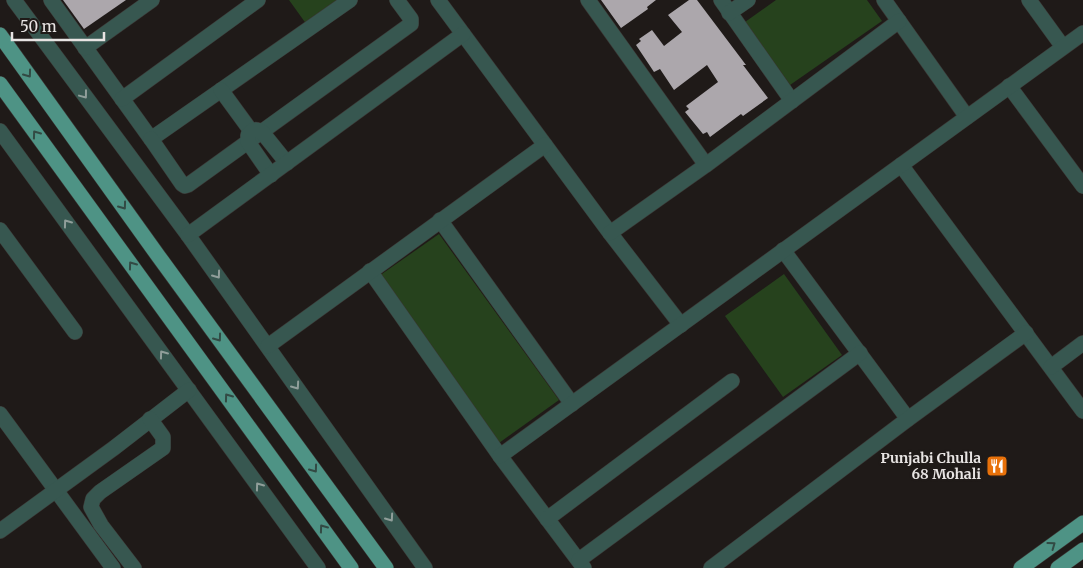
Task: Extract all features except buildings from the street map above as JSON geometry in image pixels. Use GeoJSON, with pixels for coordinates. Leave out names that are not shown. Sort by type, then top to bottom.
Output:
{"type":"FeatureCollection","features":[{"type":"Feature","properties":{"kind":"main road"},"geometry":{"type":"LineString","coordinates":[[0,34],[386,568]]}},
{"type":"Feature","properties":{"kind":"main road"},"geometry":{"type":"LineString","coordinates":[[0,84],[351,568]]}},
{"type":"Feature","properties":{"kind":"main road"},"geometry":{"type":"LineString","coordinates":[[1021,568],[1082,525]]}},
{"type":"Feature","properties":{"kind":"main road"},"geometry":{"type":"LineString","coordinates":[[1058,568],[1083,550]]}},
{"type":"Feature","properties":{"kind":"street"},"geometry":{"type":"LineString","coordinates":[[14,0],[188,235],[425,568]]}},
{"type":"Feature","properties":{"kind":"street"},"geometry":{"type":"LineString","coordinates":[[51,0],[185,186],[411,24],[411,19],[397,0]]}},
{"type":"Feature","properties":{"kind":"street"},"geometry":{"type":"LineString","coordinates":[[82,45],[132,4],[152,0]]}},
{"type":"Feature","properties":{"kind":"street"},"geometry":{"type":"LineString","coordinates":[[122,99],[258,0]]}},
{"type":"Feature","properties":{"kind":"street"},"geometry":{"type":"LineString","coordinates":[[151,139],[350,0]]}},
{"type":"Feature","properties":{"kind":"street"},"geometry":{"type":"LineString","coordinates":[[438,0],[610,233],[681,325]]}},
{"type":"Feature","properties":{"kind":"street"},"geometry":{"type":"LineString","coordinates":[[588,0],[706,165]]}},
{"type":"Feature","properties":{"kind":"street"},"geometry":{"type":"LineString","coordinates":[[720,0],[792,101]]}},
{"type":"Feature","properties":{"kind":"street"},"geometry":{"type":"LineString","coordinates":[[729,13],[748,0]]}},
{"type":"Feature","properties":{"kind":"street"},"geometry":{"type":"LineString","coordinates":[[884,0],[967,117]]}},
{"type":"Feature","properties":{"kind":"street"},"geometry":{"type":"LineString","coordinates":[[1029,0],[1063,47]]}},
{"type":"Feature","properties":{"kind":"street"},"geometry":{"type":"LineString","coordinates":[[610,233],[706,165],[899,21]]}},
{"type":"Feature","properties":{"kind":"street"},"geometry":{"type":"LineString","coordinates":[[500,456],[1083,33]]}},
{"type":"Feature","properties":{"kind":"street"},"geometry":{"type":"LineString","coordinates":[[188,235],[463,34]]}},
{"type":"Feature","properties":{"kind":"street"},"geometry":{"type":"LineString","coordinates":[[1009,86],[1083,186]]}},
{"type":"Feature","properties":{"kind":"street"},"geometry":{"type":"LineString","coordinates":[[221,90],[254,135],[271,175]]}},
{"type":"Feature","properties":{"kind":"street"},"geometry":{"type":"LineString","coordinates":[[0,130],[318,568]]}},
{"type":"Feature","properties":{"kind":"street"},"geometry":{"type":"LineString","coordinates":[[254,135],[287,163]]}},
{"type":"Feature","properties":{"kind":"street"},"geometry":{"type":"LineString","coordinates":[[268,346],[545,146]]}},
{"type":"Feature","properties":{"kind":"street"},"geometry":{"type":"LineString","coordinates":[[901,165],[1083,411]]}},
{"type":"Feature","properties":{"kind":"street"},"geometry":{"type":"LineString","coordinates":[[440,220],[572,404]]}},
{"type":"Feature","properties":{"kind":"street"},"geometry":{"type":"LineString","coordinates":[[0,230],[75,332]]}},
{"type":"Feature","properties":{"kind":"street"},"geometry":{"type":"LineString","coordinates":[[783,250],[908,419]]}},
{"type":"Feature","properties":{"kind":"street"},"geometry":{"type":"LineString","coordinates":[[370,271],[500,456],[581,564],[860,354]]}},
{"type":"Feature","properties":{"kind":"street"},"geometry":{"type":"LineString","coordinates":[[711,568],[908,419],[1026,333]]}},
{"type":"Feature","properties":{"kind":"street"},"geometry":{"type":"LineString","coordinates":[[1051,367],[1083,344]]}},
{"type":"Feature","properties":{"kind":"street"},"geometry":{"type":"LineString","coordinates":[[547,519],[732,381]]}},
{"type":"Feature","properties":{"kind":"street"},"geometry":{"type":"LineString","coordinates":[[0,531],[189,390]]}},
{"type":"Feature","properties":{"kind":"street"},"geometry":{"type":"LineString","coordinates":[[0,414],[113,568]]}},
{"type":"Feature","properties":{"kind":"street"},"geometry":{"type":"LineString","coordinates":[[134,568],[101,525],[90,507],[93,499],[100,492],[163,448],[163,437],[150,419]]}},
{"type":"Feature","properties":{"kind":"green space"},"geometry":{"type":"Polygon","coordinates":[[[289,0],[341,0],[307,25],[289,0]]]}},
{"type":"Feature","properties":{"kind":"green space"},"geometry":{"type":"Polygon","coordinates":[[[776,0],[867,0],[882,21],[790,85],[745,22],[776,0]]]}},
{"type":"Feature","properties":{"kind":"green space"},"geometry":{"type":"Polygon","coordinates":[[[439,234],[559,400],[499,443],[379,276],[439,234]]]}},
{"type":"Feature","properties":{"kind":"green space"},"geometry":{"type":"Polygon","coordinates":[[[784,274],[842,355],[783,397],[725,316],[784,274]]]}},
{"type":"Feature","properties":{"kind":"place","name":"Punjabi Chulla 68 Mohali"},"geometry":{"type":"Point","coordinates":[997,466]}}]}
